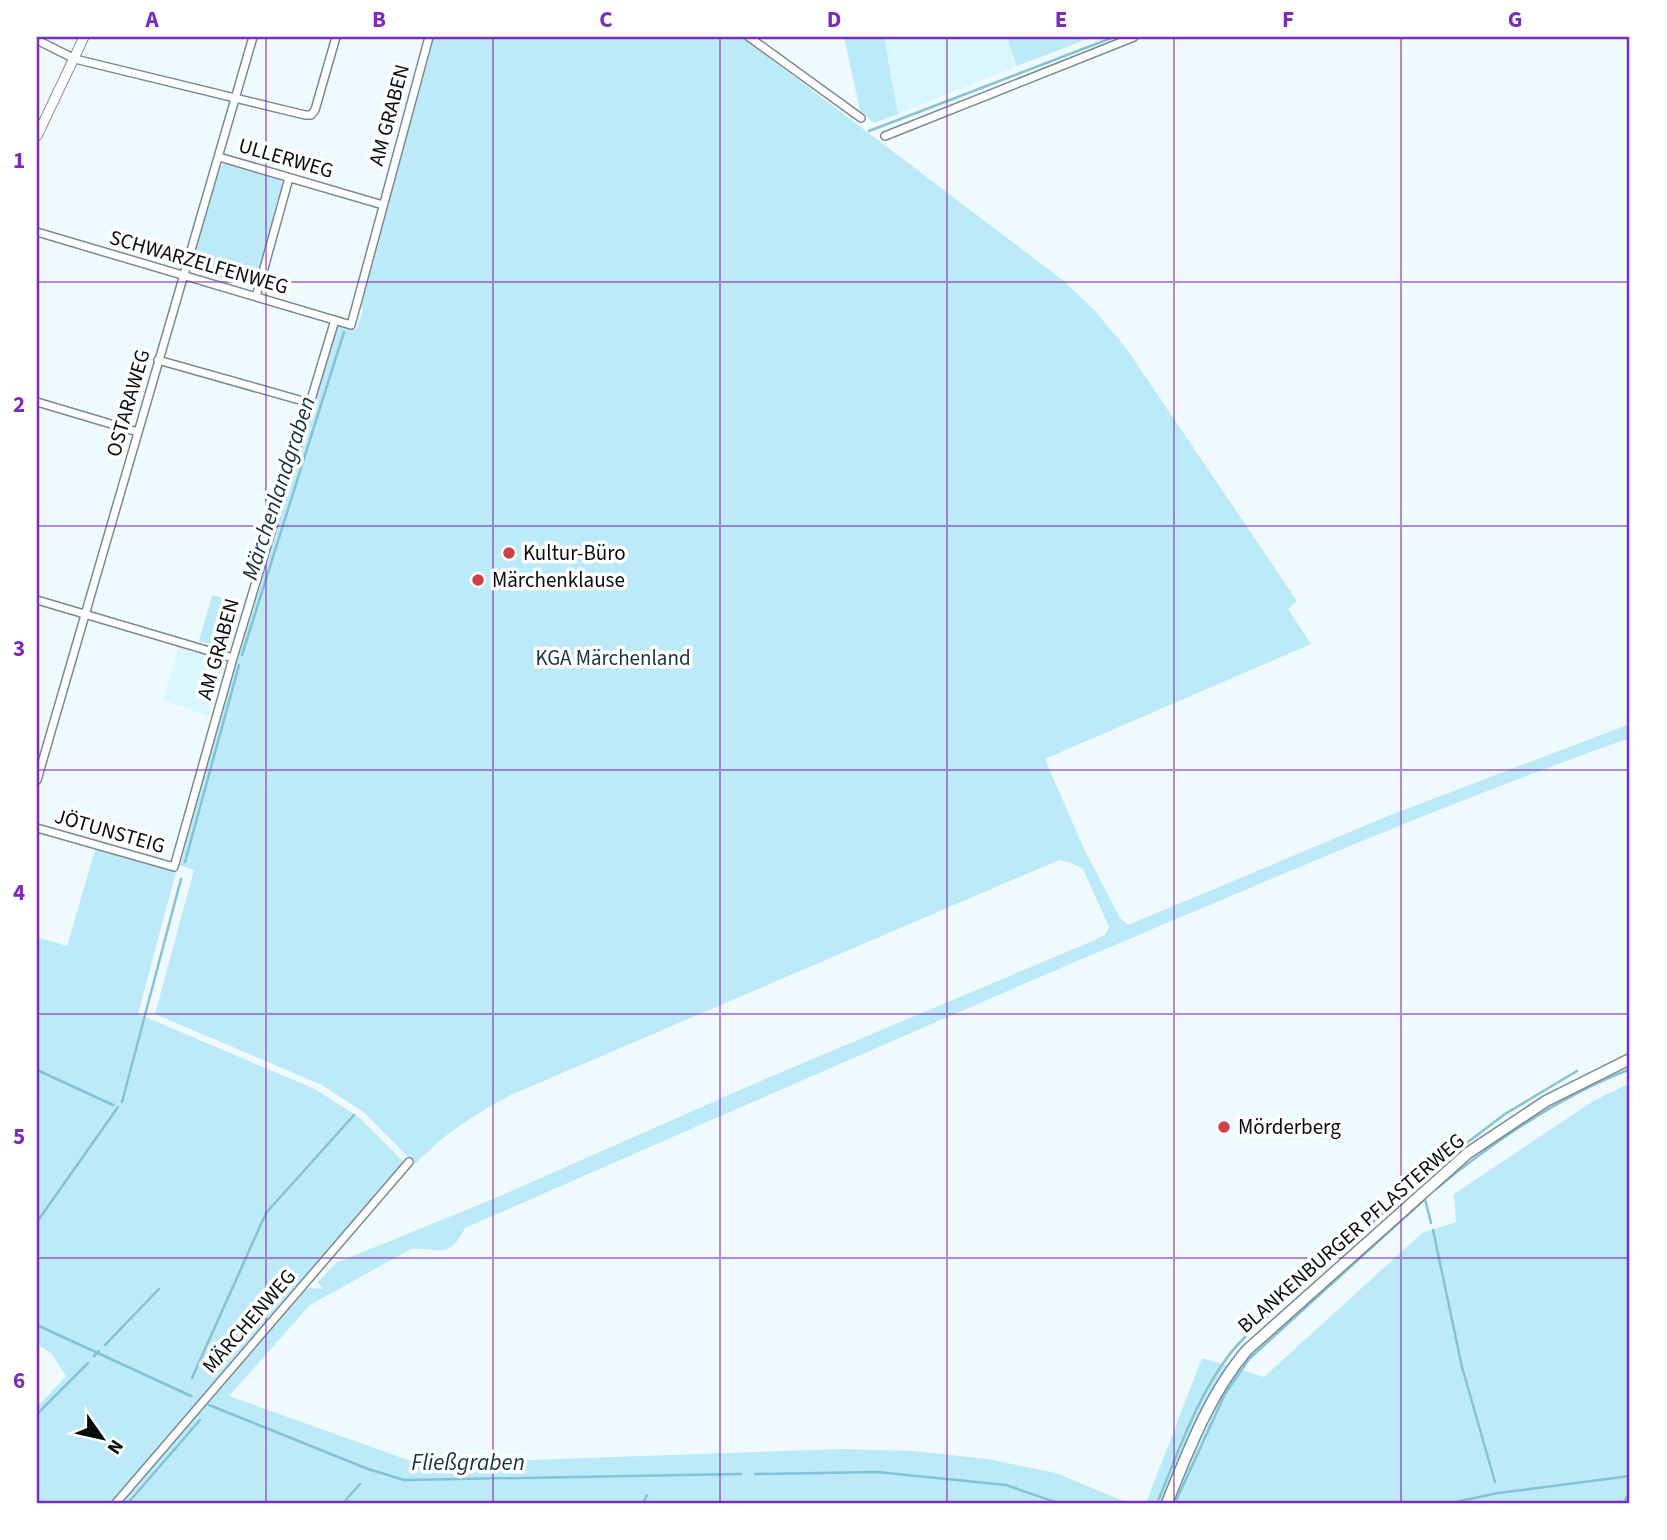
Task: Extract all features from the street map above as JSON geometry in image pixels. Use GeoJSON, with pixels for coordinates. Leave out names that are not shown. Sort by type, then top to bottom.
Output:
{"type":"FeatureCollection","features":[{"type":"Feature","properties":{"kind":"main road","name":"BLANKENBURGER PFLASTERWEG"},"geometry":{"type":"LineString","coordinates":[[1167,1503],[1212,1404],[1230,1372],[1247,1350],[1468,1153],[1546,1101],[1630,1059]]}},
{"type":"Feature","properties":{"kind":"street"},"geometry":{"type":"LineString","coordinates":[[37,136],[84,37]]}},
{"type":"Feature","properties":{"kind":"street","name":"OSTARAWEG"},"geometry":{"type":"LineString","coordinates":[[37,780],[253,37]]}},
{"type":"Feature","properties":{"kind":"street"},"geometry":{"type":"LineString","coordinates":[[37,40],[75,59],[311,115],[315,110],[336,37]]}},
{"type":"Feature","properties":{"kind":"street","name":"AM GRABEN"},"geometry":{"type":"LineString","coordinates":[[351,325],[429,37]]}},
{"type":"Feature","properties":{"kind":"street"},"geometry":{"type":"LineString","coordinates":[[748,37],[861,118]]}},
{"type":"Feature","properties":{"kind":"street"},"geometry":{"type":"LineString","coordinates":[[885,136],[1134,37]]}},
{"type":"Feature","properties":{"kind":"street","name":"ULLERWEG"},"geometry":{"type":"LineString","coordinates":[[219,157],[383,205]]}},
{"type":"Feature","properties":{"kind":"street"},"geometry":{"type":"LineString","coordinates":[[256,297],[289,178]]}},
{"type":"Feature","properties":{"kind":"street","name":"SCHWARZELFENWEG"},"geometry":{"type":"LineString","coordinates":[[37,232],[351,325]]}},
{"type":"Feature","properties":{"kind":"street","name":"AM GRABEN"},"geometry":{"type":"LineString","coordinates":[[174,867],[233,658],[335,320]]}},
{"type":"Feature","properties":{"kind":"street"},"geometry":{"type":"LineString","coordinates":[[158,360],[310,403]]}},
{"type":"Feature","properties":{"kind":"street"},"geometry":{"type":"LineString","coordinates":[[37,402],[138,432]]}},
{"type":"Feature","properties":{"kind":"street"},"geometry":{"type":"LineString","coordinates":[[37,600],[233,658]]}},
{"type":"Feature","properties":{"kind":"street","name":"JÖTUNSTEIG"},"geometry":{"type":"LineString","coordinates":[[37,828],[174,867]]}},
{"type":"Feature","properties":{"kind":"street","name":"MÄRCHENWEG"},"geometry":{"type":"LineString","coordinates":[[116,1503],[409,1162]]}},
{"type":"Feature","properties":{"kind":"shaded area"},"geometry":{"type":"Polygon","coordinates":[[[884,37],[1007,37],[1017,66],[898,114],[884,37]]]}},
{"type":"Feature","properties":{"kind":"shaded area"},"geometry":{"type":"Polygon","coordinates":[[[179,646],[223,659],[208,716],[163,700],[179,646]]]}},
{"type":"Feature","properties":{"kind":"green space","name":"KGA Märchenland"},"geometry":{"type":"Polygon","coordinates":[[[432,37],[742,37],[1065,282],[1095,311],[1126,348],[1297,601],[1288,609],[1311,644],[1045,759],[1084,849],[1120,918],[1128,925],[1393,814],[1630,724],[1630,738],[1408,823],[1007,991],[465,1228],[448,1249],[411,1249],[310,1305],[229,1396],[419,1464],[841,1449],[913,1451],[987,1459],[1056,1473],[1128,1503],[37,1503],[37,1407],[66,1376],[51,1353],[37,1344],[37,937],[67,946],[96,847],[176,872],[138,1014],[315,1089],[360,1118],[404,1162],[296,1287],[323,1289],[318,1282],[336,1263],[493,1199],[765,1079],[1095,940],[1106,934],[1109,927],[1083,869],[1059,860],[513,1094],[461,1125],[415,1164],[365,1113],[322,1085],[155,1014],[194,870],[180,865],[235,661],[337,324],[356,330],[363,311],[360,304],[432,37]]]}},
{"type":"Feature","properties":{"kind":"green space"},"geometry":{"type":"Polygon","coordinates":[[[844,37],[884,37],[898,114],[874,123],[860,110],[844,37]]]}},
{"type":"Feature","properties":{"kind":"green space"},"geometry":{"type":"Polygon","coordinates":[[[1007,37],[1093,37],[1017,66],[1007,37]]]}},
{"type":"Feature","properties":{"kind":"green space"},"geometry":{"type":"Polygon","coordinates":[[[227,163],[279,178],[284,188],[254,288],[193,270],[191,267],[220,167],[227,163]]]}},
{"type":"Feature","properties":{"kind":"green space"},"geometry":{"type":"Polygon","coordinates":[[[212,595],[240,602],[225,648],[199,641],[212,595]]]}},
{"type":"Feature","properties":{"kind":"green space"},"geometry":{"type":"Polygon","coordinates":[[[1630,1083],[1630,1503],[1146,1503],[1202,1358],[1264,1377],[1422,1233],[1456,1222],[1454,1194],[1595,1100],[1630,1083]]]}},
{"type":"Feature","properties":{"kind":"waterway"},"geometry":{"type":"LineString","coordinates":[[869,131],[1114,37]]}},
{"type":"Feature","properties":{"kind":"waterway","name":"Märchenlandgraben"},"geometry":{"type":"LineString","coordinates":[[242,655],[344,332]]}},
{"type":"Feature","properties":{"kind":"waterway","name":"Märchenlandgraben"},"geometry":{"type":"LineString","coordinates":[[185,862],[239,665]]}},
{"type":"Feature","properties":{"kind":"waterway","name":"Märchenlandgraben"},"geometry":{"type":"LineString","coordinates":[[122,1102],[181,879]]}},
{"type":"Feature","properties":{"kind":"waterway"},"geometry":{"type":"LineString","coordinates":[[1436,1189],[1529,1121],[1579,1092],[1630,1069]]}},
{"type":"Feature","properties":{"kind":"waterway"},"geometry":{"type":"LineString","coordinates":[[37,1070],[113,1105]]}},
{"type":"Feature","properties":{"kind":"waterway"},"geometry":{"type":"LineString","coordinates":[[1431,1170],[1505,1114],[1577,1071]]}},
{"type":"Feature","properties":{"kind":"waterway","name":"Märchenlandgraben"},"geometry":{"type":"LineString","coordinates":[[37,1222],[118,1107]]}},
{"type":"Feature","properties":{"kind":"waterway"},"geometry":{"type":"LineString","coordinates":[[192,1378],[266,1213],[354,1115]]}},
{"type":"Feature","properties":{"kind":"waterway"},"geometry":{"type":"LineString","coordinates":[[1283,1302],[1420,1180]]}},
{"type":"Feature","properties":{"kind":"waterway"},"geometry":{"type":"LineString","coordinates":[[1175,1503],[1225,1394],[1249,1359],[1425,1199],[1431,1223]]}},
{"type":"Feature","properties":{"kind":"waterway"},"geometry":{"type":"LineString","coordinates":[[1433,1230],[1462,1367],[1495,1482]]}},
{"type":"Feature","properties":{"kind":"waterway"},"geometry":{"type":"LineString","coordinates":[[105,1345],[159,1289]]}},
{"type":"Feature","properties":{"kind":"waterway"},"geometry":{"type":"LineString","coordinates":[[1157,1503],[1213,1378],[1234,1349],[1269,1315]]}},
{"type":"Feature","properties":{"kind":"waterway","name":"Fließgraben"},"geometry":{"type":"LineString","coordinates":[[37,1325],[191,1396]]}},
{"type":"Feature","properties":{"kind":"waterway","name":"Fließgraben"},"geometry":{"type":"LineString","coordinates":[[94,1356],[99,1351]]}},
{"type":"Feature","properties":{"kind":"waterway"},"geometry":{"type":"LineString","coordinates":[[37,1414],[88,1363]]}},
{"type":"Feature","properties":{"kind":"waterway","name":"Fließgraben"},"geometry":{"type":"LineString","coordinates":[[209,1405],[368,1469],[404,1480],[741,1474]]}},
{"type":"Feature","properties":{"kind":"waterway"},"geometry":{"type":"LineString","coordinates":[[128,1503],[200,1420]]}},
{"type":"Feature","properties":{"kind":"waterway","name":"Fließgraben"},"geometry":{"type":"LineString","coordinates":[[755,1474],[877,1472],[1006,1485],[1058,1503]]}},
{"type":"Feature","properties":{"kind":"waterway","name":"Fließgraben"},"geometry":{"type":"LineString","coordinates":[[1451,1503],[1498,1493],[1630,1476]]}},
{"type":"Feature","properties":{"kind":"waterway"},"geometry":{"type":"LineString","coordinates":[[343,1503],[360,1484]]}},
{"type":"Feature","properties":{"kind":"waterway"},"geometry":{"type":"LineString","coordinates":[[1623,1503],[1630,1493]]}},
{"type":"Feature","properties":{"kind":"waterway"},"geometry":{"type":"LineString","coordinates":[[643,1503],[647,1495]]}},
{"type":"Feature","properties":{"kind":"place","name":"Kultur-Büro"},"geometry":{"type":"Point","coordinates":[509,553]}},
{"type":"Feature","properties":{"kind":"place","name":"Märchenklause"},"geometry":{"type":"Point","coordinates":[478,580]}},
{"type":"Feature","properties":{"kind":"place","name":"Mörderberg"},"geometry":{"type":"Point","coordinates":[1224,1127]}}]}
